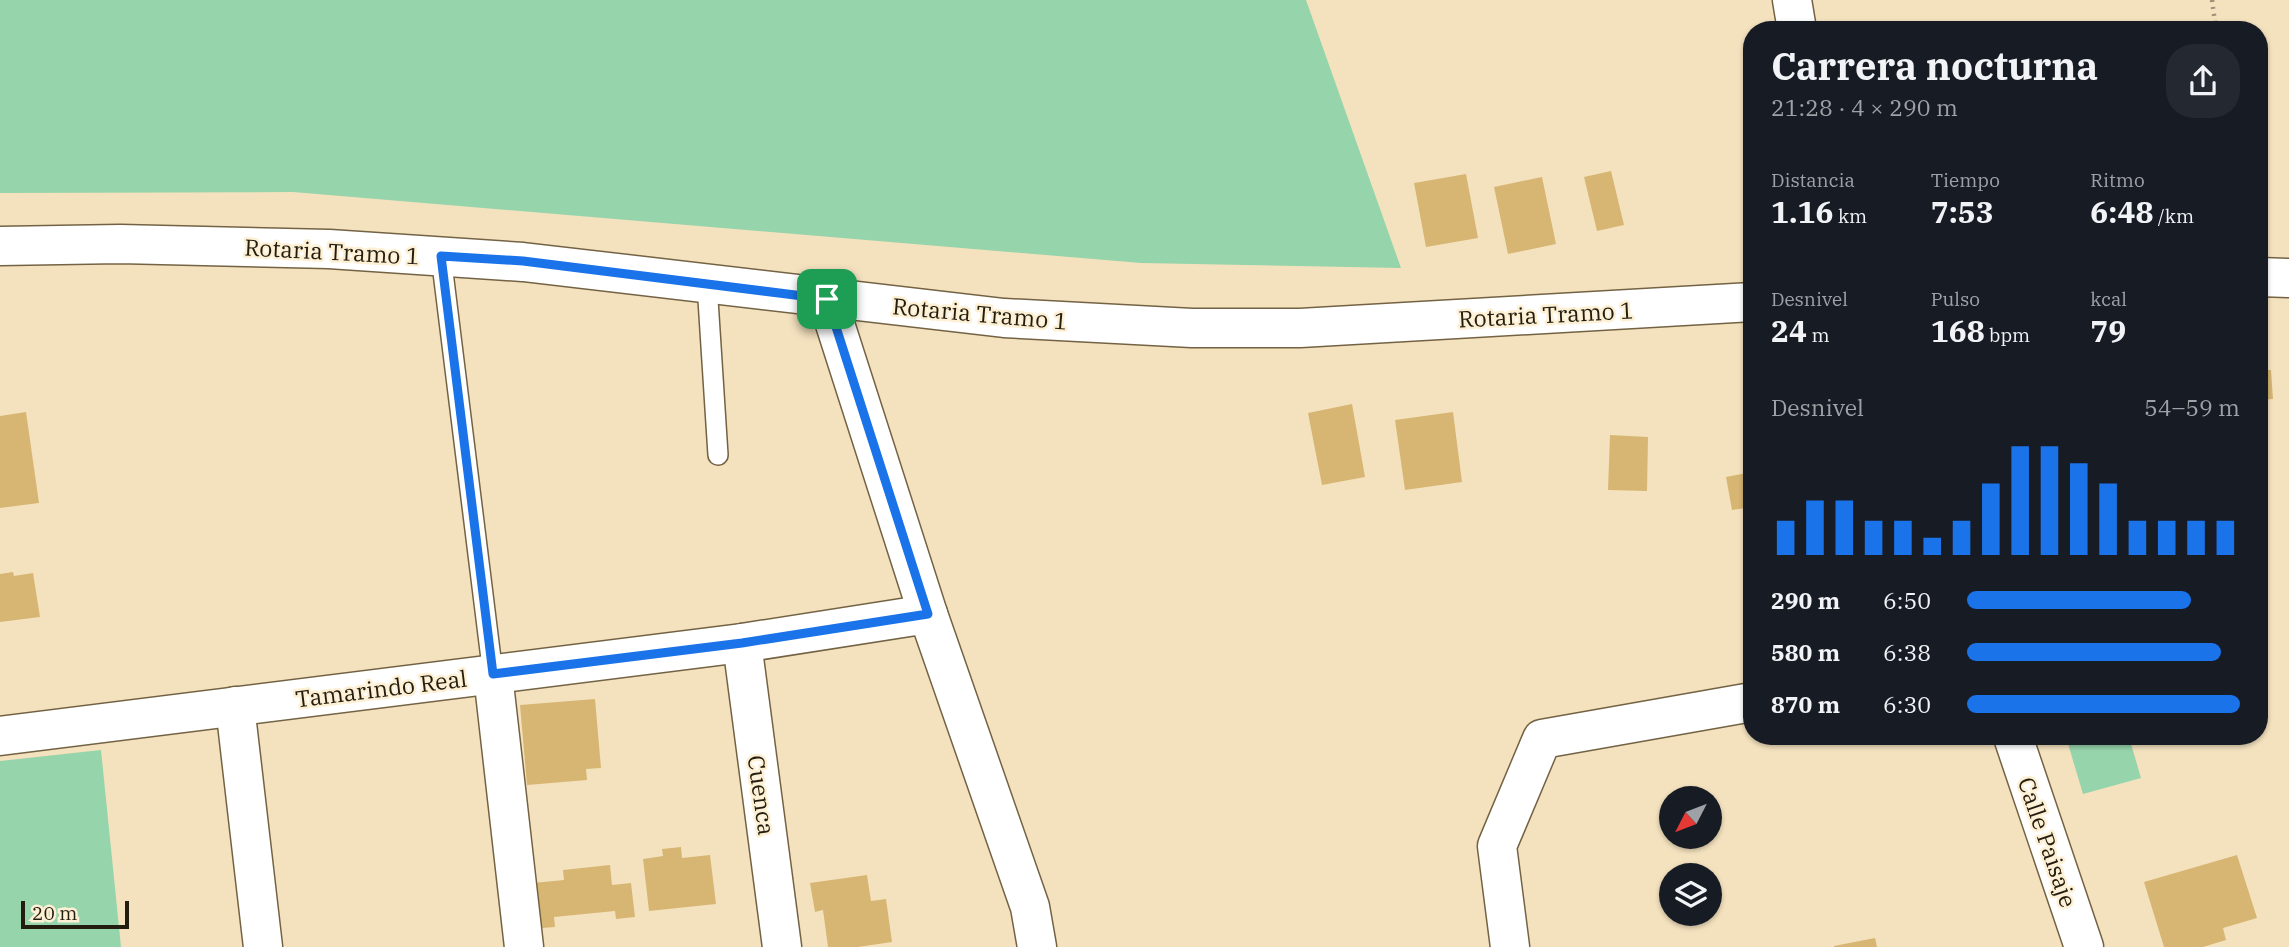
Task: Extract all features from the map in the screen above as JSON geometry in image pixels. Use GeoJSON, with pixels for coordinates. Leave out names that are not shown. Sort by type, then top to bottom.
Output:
{"type":"FeatureCollection","features":[{"type":"Feature","properties":{"kind":"street"},"geometry":{"type":"LineString","coordinates":[[1792,0],[1796,21]]}},
{"type":"Feature","properties":{"kind":"street","name":"Rotaria Tramo 1"},"geometry":{"type":"LineString","coordinates":[[0,246],[329,249],[523,261],[1004,318],[1192,328],[1300,328],[1743,303]]}},
{"type":"Feature","properties":{"kind":"street"},"geometry":{"type":"LineString","coordinates":[[2268,277],[2289,278]]}},
{"type":"Feature","properties":{"kind":"street"},"geometry":{"type":"LineString","coordinates":[[827,299],[928,614],[1030,907],[1037,947]]}},
{"type":"Feature","properties":{"kind":"street","name":"Tamarindo Real"},"geometry":{"type":"LineString","coordinates":[[0,736],[742,643],[928,614]]}},
{"type":"Feature","properties":{"kind":"street","name":"Cuenca"},"geometry":{"type":"LineString","coordinates":[[742,643],[782,947]]}},
{"type":"Feature","properties":{"kind":"street"},"geometry":{"type":"LineString","coordinates":[[493,674],[524,947]]}},
{"type":"Feature","properties":{"kind":"street"},"geometry":{"type":"LineString","coordinates":[[1510,947],[1497,846],[1542,738],[1743,704]]}},
{"type":"Feature","properties":{"kind":"street"},"geometry":{"type":"LineString","coordinates":[[235,706],[263,947]]}},
{"type":"Feature","properties":{"kind":"street","name":"Calle Paisaje"},"geometry":{"type":"LineString","coordinates":[[2015,745],[2084,947]]}},
{"type":"Feature","properties":{"kind":"lane"},"geometry":{"type":"LineString","coordinates":[[441,256],[493,674]]}},
{"type":"Feature","properties":{"kind":"lane"},"geometry":{"type":"LineString","coordinates":[[707,284],[719,455]]}},
{"type":"Feature","properties":{"kind":"path"},"geometry":{"type":"LineString","coordinates":[[2212,0],[2215,21]]}},
{"type":"Feature","properties":{"kind":"green space"},"geometry":{"type":"Polygon","coordinates":[[[0,0],[1306,0],[1401,268],[1141,263],[293,192],[0,193],[0,0]]]}},
{"type":"Feature","properties":{"kind":"green space"},"geometry":{"type":"Polygon","coordinates":[[[2068,745],[2131,745],[2141,778],[2083,794],[2068,745]]]}},
{"type":"Feature","properties":{"kind":"green space"},"geometry":{"type":"Polygon","coordinates":[[[101,750],[121,947],[0,947],[0,761],[101,750]]]}},
{"type":"Feature","properties":{"kind":"building"},"geometry":{"type":"Polygon","coordinates":[[[1611,171],[1624,225],[1597,231],[1584,177],[1611,171]]]}},
{"type":"Feature","properties":{"kind":"building"},"geometry":{"type":"Polygon","coordinates":[[[1466,174],[1478,238],[1426,247],[1414,183],[1466,174]]]}},
{"type":"Feature","properties":{"kind":"building"},"geometry":{"type":"Polygon","coordinates":[[[1542,177],[1556,244],[1508,254],[1494,187],[1542,177]]]}},
{"type":"Feature","properties":{"kind":"building"},"geometry":{"type":"Polygon","coordinates":[[[2268,370],[2271,370],[2273,399],[2268,399],[2268,370]]]}},
{"type":"Feature","properties":{"kind":"building"},"geometry":{"type":"Polygon","coordinates":[[[1352,404],[1365,477],[1322,485],[1308,413],[1352,404]]]}},
{"type":"Feature","properties":{"kind":"building"},"geometry":{"type":"Polygon","coordinates":[[[26,412],[39,503],[0,508],[0,416],[26,412]]]}},
{"type":"Feature","properties":{"kind":"building"},"geometry":{"type":"Polygon","coordinates":[[[1453,412],[1462,482],[1405,490],[1395,420],[1453,412]]]}},
{"type":"Feature","properties":{"kind":"building"},"geometry":{"type":"Polygon","coordinates":[[[1610,435],[1648,437],[1647,491],[1608,490],[1610,435]]]}},
{"type":"Feature","properties":{"kind":"building"},"geometry":{"type":"Polygon","coordinates":[[[1743,474],[1743,508],[1732,510],[1726,477],[1743,474]]]}},
{"type":"Feature","properties":{"kind":"building"},"geometry":{"type":"Polygon","coordinates":[[[13,572],[14,576],[33,573],[40,617],[0,622],[0,574],[13,572]]]}},
{"type":"Feature","properties":{"kind":"building"},"geometry":{"type":"Polygon","coordinates":[[[595,699],[601,768],[586,769],[587,780],[527,785],[520,705],[595,699]]]}},
{"type":"Feature","properties":{"kind":"building"},"geometry":{"type":"Polygon","coordinates":[[[681,847],[682,858],[710,855],[716,904],[649,911],[643,859],[663,856],[662,849],[681,847]]]}},
{"type":"Feature","properties":{"kind":"building"},"geometry":{"type":"Polygon","coordinates":[[[2237,855],[2257,918],[2223,928],[2226,940],[2203,947],[2164,947],[2144,882],[2237,855]]]}},
{"type":"Feature","properties":{"kind":"building"},"geometry":{"type":"Polygon","coordinates":[[[610,865],[612,885],[631,883],[635,917],[616,919],[615,911],[554,917],[555,927],[528,929],[523,884],[564,880],[563,870],[610,865]]]}},
{"type":"Feature","properties":{"kind":"building"},"geometry":{"type":"Polygon","coordinates":[[[867,875],[871,901],[886,899],[892,942],[858,947],[828,947],[823,910],[815,912],[810,883],[867,875]]]}},
{"type":"Feature","properties":{"kind":"building"},"geometry":{"type":"Polygon","coordinates":[[[1875,938],[1877,947],[1834,947],[1834,946],[1875,938]]]}},
{"type":"Feature","properties":{"kind":"route"},"geometry":{"type":"LineString","coordinates":[[441,256],[523,261],[827,299],[928,614],[742,643],[493,674],[441,256]]}}]}
